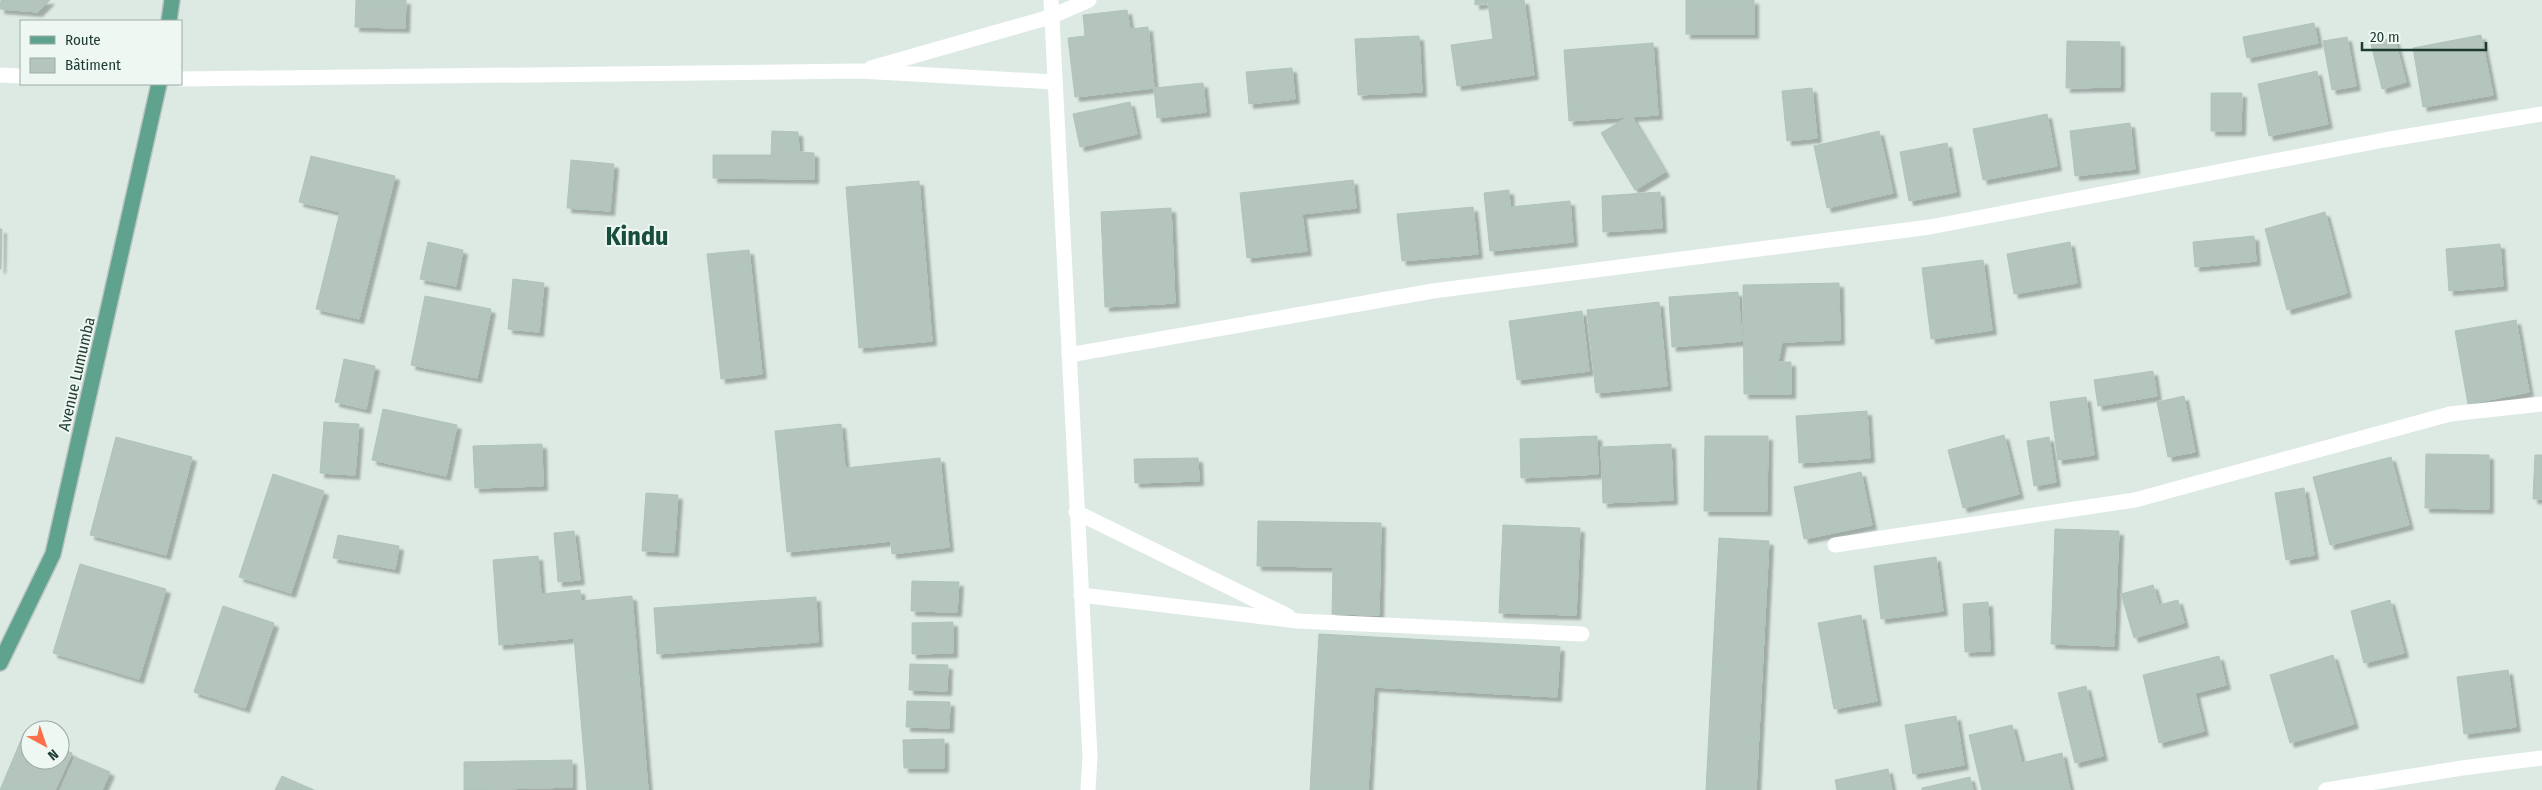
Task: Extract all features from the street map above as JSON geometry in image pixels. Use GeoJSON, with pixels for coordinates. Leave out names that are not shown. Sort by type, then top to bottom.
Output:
{"type":"FeatureCollection","features":[{"type":"Feature","properties":{"kind":"main road"},"geometry":{"type":"LineString","coordinates":[[169,20],[172,0]]}},
{"type":"Feature","properties":{"kind":"main road","name":"Avenue Lumumba"},"geometry":{"type":"LineString","coordinates":[[0,663],[53,554],[159,85]]}},
{"type":"Feature","properties":{"kind":"street"},"geometry":{"type":"LineString","coordinates":[[1051,0],[1050,17],[1090,757],[1088,790]]}},
{"type":"Feature","properties":{"kind":"street"},"geometry":{"type":"LineString","coordinates":[[860,71],[1050,17],[1089,0]]}},
{"type":"Feature","properties":{"kind":"street"},"geometry":{"type":"LineString","coordinates":[[182,79],[860,71],[1054,82]]}},
{"type":"Feature","properties":{"kind":"street"},"geometry":{"type":"LineString","coordinates":[[0,75],[20,76]]}},
{"type":"Feature","properties":{"kind":"street"},"geometry":{"type":"LineString","coordinates":[[1069,355],[1434,292],[1930,227],[2384,140],[2542,114]]}},
{"type":"Feature","properties":{"kind":"street"},"geometry":{"type":"LineString","coordinates":[[1835,545],[2135,500],[2450,414],[2542,404]]}},
{"type":"Feature","properties":{"kind":"street"},"geometry":{"type":"LineString","coordinates":[[1076,512],[1298,621]]}},
{"type":"Feature","properties":{"kind":"street"},"geometry":{"type":"LineString","coordinates":[[1081,595],[1298,621],[1582,634]]}},
{"type":"Feature","properties":{"kind":"street"},"geometry":{"type":"LineString","coordinates":[[2326,790],[2462,768],[2542,758]]}},
{"type":"Feature","properties":{"kind":"building"},"geometry":{"type":"Polygon","coordinates":[[[1,0],[50,0],[38,12],[0,9],[1,0]]]}},
{"type":"Feature","properties":{"kind":"building"},"geometry":{"type":"Polygon","coordinates":[[[356,0],[406,0],[405,28],[355,27],[356,0]]]}},
{"type":"Feature","properties":{"kind":"building"},"geometry":{"type":"Polygon","coordinates":[[[1475,0],[1524,0],[1534,75],[1457,86],[1451,45],[1493,39],[1488,3],[1475,5],[1475,0]]]}},
{"type":"Feature","properties":{"kind":"building"},"geometry":{"type":"Polygon","coordinates":[[[1686,0],[1754,0],[1754,34],[1686,34],[1686,0]]]}},
{"type":"Feature","properties":{"kind":"building"},"geometry":{"type":"Polygon","coordinates":[[[1127,10],[1130,29],[1148,27],[1154,88],[1075,97],[1068,38],[1085,36],[1083,15],[1127,10]]]}},
{"type":"Feature","properties":{"kind":"building"},"geometry":{"type":"Polygon","coordinates":[[[2314,23],[2318,43],[2247,58],[2243,37],[2314,23]]]}},
{"type":"Feature","properties":{"kind":"building"},"geometry":{"type":"Polygon","coordinates":[[[2481,35],[2493,95],[2423,107],[2413,48],[2481,35]]]}},
{"type":"Feature","properties":{"kind":"building"},"geometry":{"type":"Polygon","coordinates":[[[1419,36],[1422,92],[1358,95],[1355,39],[1419,36]]]}},
{"type":"Feature","properties":{"kind":"building"},"geometry":{"type":"Polygon","coordinates":[[[2347,37],[2356,86],[2332,90],[2323,41],[2347,37]]]}},
{"type":"Feature","properties":{"kind":"building"},"geometry":{"type":"Polygon","coordinates":[[[2394,37],[2406,82],[2382,89],[2371,44],[2394,37]]]}},
{"type":"Feature","properties":{"kind":"building"},"geometry":{"type":"Polygon","coordinates":[[[2067,41],[2120,42],[2120,87],[2066,88],[2067,41]]]}},
{"type":"Feature","properties":{"kind":"building"},"geometry":{"type":"Polygon","coordinates":[[[1653,43],[1658,115],[1569,121],[1564,50],[1653,43]]]}},
{"type":"Feature","properties":{"kind":"building"},"geometry":{"type":"Polygon","coordinates":[[[1292,68],[1295,99],[1249,104],[1246,72],[1292,68]]]}},
{"type":"Feature","properties":{"kind":"building"},"geometry":{"type":"Polygon","coordinates":[[[2317,71],[2328,124],[2269,136],[2258,84],[2317,71]]]}},
{"type":"Feature","properties":{"kind":"building"},"geometry":{"type":"Polygon","coordinates":[[[1203,83],[1206,112],[1157,118],[1154,88],[1203,83]]]}},
{"type":"Feature","properties":{"kind":"building"},"geometry":{"type":"Polygon","coordinates":[[[1812,88],[1817,138],[1787,141],[1782,91],[1812,88]]]}},
{"type":"Feature","properties":{"kind":"building"},"geometry":{"type":"Polygon","coordinates":[[[2211,93],[2242,93],[2241,131],[2211,131],[2211,93]]]}},
{"type":"Feature","properties":{"kind":"building"},"geometry":{"type":"Polygon","coordinates":[[[1130,102],[1137,134],[1080,147],[1073,114],[1130,102]]]}},
{"type":"Feature","properties":{"kind":"building"},"geometry":{"type":"Polygon","coordinates":[[[2047,114],[2057,166],[1983,180],[1973,129],[2047,114]]]}},
{"type":"Feature","properties":{"kind":"building"},"geometry":{"type":"Polygon","coordinates":[[[1631,115],[1665,172],[1635,190],[1601,133],[1631,115]]]}},
{"type":"Feature","properties":{"kind":"building"},"geometry":{"type":"Polygon","coordinates":[[[2130,123],[2135,169],[2075,176],[2070,131],[2130,123]]]}},
{"type":"Feature","properties":{"kind":"building"},"geometry":{"type":"Polygon","coordinates":[[[772,131],[798,132],[799,152],[814,153],[814,179],[713,178],[713,155],[771,155],[772,131]]]}},
{"type":"Feature","properties":{"kind":"building"},"geometry":{"type":"Polygon","coordinates":[[[1879,131],[1893,193],[1827,208],[1814,146],[1879,131]]]}},
{"type":"Feature","properties":{"kind":"building"},"geometry":{"type":"Polygon","coordinates":[[[1947,143],[1956,192],[1909,201],[1900,152],[1947,143]]]}},
{"type":"Feature","properties":{"kind":"building"},"geometry":{"type":"Polygon","coordinates":[[[311,156],[395,176],[359,319],[316,309],[340,212],[299,202],[311,156]]]}},
{"type":"Feature","properties":{"kind":"building"},"geometry":{"type":"Polygon","coordinates":[[[571,160],[614,164],[610,211],[567,208],[571,160]]]}},
{"type":"Feature","properties":{"kind":"building"},"geometry":{"type":"Polygon","coordinates":[[[1353,180],[1356,208],[1302,214],[1307,251],[1247,258],[1240,193],[1353,180]]]}},
{"type":"Feature","properties":{"kind":"building"},"geometry":{"type":"Polygon","coordinates":[[[919,181],[932,341],[859,348],[846,187],[919,181]]]}},
{"type":"Feature","properties":{"kind":"building"},"geometry":{"type":"Polygon","coordinates":[[[1509,190],[1510,207],[1570,201],[1573,242],[1490,251],[1484,193],[1509,190]]]}},
{"type":"Feature","properties":{"kind":"building"},"geometry":{"type":"Polygon","coordinates":[[[1660,192],[1662,228],[1603,232],[1602,196],[1660,192]]]}},
{"type":"Feature","properties":{"kind":"building"},"geometry":{"type":"Polygon","coordinates":[[[1473,207],[1478,254],[1402,261],[1397,214],[1473,207]]]}},
{"type":"Feature","properties":{"kind":"building"},"geometry":{"type":"Polygon","coordinates":[[[1171,208],[1175,303],[1105,307],[1101,212],[1171,208]]]}},
{"type":"Feature","properties":{"kind":"building"},"geometry":{"type":"Polygon","coordinates":[[[2325,212],[2347,293],[2287,310],[2265,229],[2325,212]]]}},
{"type":"Feature","properties":{"kind":"building"},"geometry":{"type":"Polygon","coordinates":[[[0,229],[2,229],[1,269],[0,269],[0,229]]]}},
{"type":"Feature","properties":{"kind":"building"},"geometry":{"type":"Polygon","coordinates":[[[2254,236],[2256,261],[2195,267],[2193,242],[2254,236]]]}},
{"type":"Feature","properties":{"kind":"building"},"geometry":{"type":"Polygon","coordinates":[[[428,242],[463,250],[456,286],[420,279],[428,242]]]}},
{"type":"Feature","properties":{"kind":"building"},"geometry":{"type":"Polygon","coordinates":[[[2070,242],[2077,283],[2014,294],[2007,254],[2070,242]]]}},
{"type":"Feature","properties":{"kind":"building"},"geometry":{"type":"Polygon","coordinates":[[[2500,244],[2503,286],[2449,291],[2446,249],[2500,244]]]}},
{"type":"Feature","properties":{"kind":"building"},"geometry":{"type":"Polygon","coordinates":[[[749,250],[762,374],[721,379],[707,254],[749,250]]]}},
{"type":"Feature","properties":{"kind":"building"},"geometry":{"type":"Polygon","coordinates":[[[1983,260],[1992,330],[1931,339],[1922,268],[1983,260]]]}},
{"type":"Feature","properties":{"kind":"building"},"geometry":{"type":"Polygon","coordinates":[[[513,279],[544,283],[539,332],[508,329],[513,279]]]}},
{"type":"Feature","properties":{"kind":"building"},"geometry":{"type":"Polygon","coordinates":[[[1839,283],[1840,340],[1782,342],[1778,362],[1791,362],[1791,394],[1744,394],[1743,285],[1839,283]]]}},
{"type":"Feature","properties":{"kind":"building"},"geometry":{"type":"Polygon","coordinates":[[[1738,292],[1742,341],[1672,347],[1669,297],[1738,292]]]}},
{"type":"Feature","properties":{"kind":"building"},"geometry":{"type":"Polygon","coordinates":[[[425,296],[491,309],[477,378],[411,365],[425,296]]]}},
{"type":"Feature","properties":{"kind":"building"},"geometry":{"type":"Polygon","coordinates":[[[1659,302],[1667,386],[1596,393],[1587,310],[1659,302]]]}},
{"type":"Feature","properties":{"kind":"building"},"geometry":{"type":"Polygon","coordinates":[[[1582,311],[1589,371],[1517,380],[1509,321],[1582,311]]]}},
{"type":"Feature","properties":{"kind":"building"},"geometry":{"type":"Polygon","coordinates":[[[2516,320],[2529,392],[2468,404],[2455,331],[2516,320]]]}},
{"type":"Feature","properties":{"kind":"building"},"geometry":{"type":"Polygon","coordinates":[[[344,359],[375,366],[366,409],[335,402],[344,359]]]}},
{"type":"Feature","properties":{"kind":"building"},"geometry":{"type":"Polygon","coordinates":[[[2153,371],[2157,396],[2098,406],[2094,380],[2153,371]]]}},
{"type":"Feature","properties":{"kind":"building"},"geometry":{"type":"Polygon","coordinates":[[[2184,396],[2195,452],[2168,457],[2157,402],[2184,396]]]}},
{"type":"Feature","properties":{"kind":"building"},"geometry":{"type":"Polygon","coordinates":[[[2086,397],[2094,455],[2058,460],[2050,402],[2086,397]]]}},
{"type":"Feature","properties":{"kind":"building"},"geometry":{"type":"Polygon","coordinates":[[[383,409],[457,425],[446,476],[372,460],[383,409]]]}},
{"type":"Feature","properties":{"kind":"building"},"geometry":{"type":"Polygon","coordinates":[[[1867,411],[1870,458],[1799,463],[1796,416],[1867,411]]]}},
{"type":"Feature","properties":{"kind":"building"},"geometry":{"type":"Polygon","coordinates":[[[324,422],[359,424],[355,475],[320,473],[324,422]]]}},
{"type":"Feature","properties":{"kind":"building"},"geometry":{"type":"Polygon","coordinates":[[[841,424],[845,468],[940,458],[949,547],[892,554],[891,541],[787,552],[775,431],[841,424]]]}},
{"type":"Feature","properties":{"kind":"building"},"geometry":{"type":"Polygon","coordinates":[[[2004,435],[2019,494],[1963,508],[1948,450],[2004,435]]]}},
{"type":"Feature","properties":{"kind":"building"},"geometry":{"type":"Polygon","coordinates":[[[1597,436],[1598,474],[1521,478],[1520,439],[1597,436]]]}},
{"type":"Feature","properties":{"kind":"building"},"geometry":{"type":"Polygon","coordinates":[[[1705,436],[1768,436],[1767,511],[1704,511],[1705,436]]]}},
{"type":"Feature","properties":{"kind":"building"},"geometry":{"type":"Polygon","coordinates":[[[116,437],[192,457],[166,555],[90,535],[116,437]]]}},
{"type":"Feature","properties":{"kind":"building"},"geometry":{"type":"Polygon","coordinates":[[[2049,437],[2056,482],[2034,486],[2027,441],[2049,437]]]}},
{"type":"Feature","properties":{"kind":"building"},"geometry":{"type":"Polygon","coordinates":[[[542,444],[543,486],[475,488],[473,446],[542,444]]]}},
{"type":"Feature","properties":{"kind":"building"},"geometry":{"type":"Polygon","coordinates":[[[1671,444],[1673,500],[1603,503],[1601,447],[1671,444]]]}},
{"type":"Feature","properties":{"kind":"building"},"geometry":{"type":"Polygon","coordinates":[[[2426,454],[2489,455],[2489,509],[2425,508],[2426,454]]]}},
{"type":"Feature","properties":{"kind":"building"},"geometry":{"type":"Polygon","coordinates":[[[2535,455],[2542,455],[2542,499],[2533,499],[2535,455]]]}},
{"type":"Feature","properties":{"kind":"building"},"geometry":{"type":"Polygon","coordinates":[[[2391,457],[2409,525],[2330,545],[2313,477],[2391,457]]]}},
{"type":"Feature","properties":{"kind":"building"},"geometry":{"type":"Polygon","coordinates":[[[1198,458],[1199,481],[1135,483],[1134,459],[1198,458]]]}},
{"type":"Feature","properties":{"kind":"building"},"geometry":{"type":"Polygon","coordinates":[[[1861,472],[1872,525],[1804,539],[1794,487],[1861,472]]]}},
{"type":"Feature","properties":{"kind":"building"},"geometry":{"type":"Polygon","coordinates":[[[273,474],[324,491],[291,593],[239,577],[273,474]]]}},
{"type":"Feature","properties":{"kind":"building"},"geometry":{"type":"Polygon","coordinates":[[[2304,488],[2314,555],[2286,560],[2275,493],[2304,488]]]}},
{"type":"Feature","properties":{"kind":"building"},"geometry":{"type":"Polygon","coordinates":[[[646,493],[678,495],[674,552],[642,551],[646,493]]]}},
{"type":"Feature","properties":{"kind":"building"},"geometry":{"type":"Polygon","coordinates":[[[1258,521],[1381,523],[1379,615],[1332,614],[1333,567],[1257,566],[1258,521]]]}},
{"type":"Feature","properties":{"kind":"building"},"geometry":{"type":"Polygon","coordinates":[[[1503,525],[1580,528],[1576,615],[1499,613],[1503,525]]]}},
{"type":"Feature","properties":{"kind":"building"},"geometry":{"type":"Polygon","coordinates":[[[2055,529],[2119,531],[2114,646],[2051,644],[2055,529]]]}},
{"type":"Feature","properties":{"kind":"building"},"geometry":{"type":"Polygon","coordinates":[[[574,531],[580,580],[558,582],[554,533],[574,531]]]}},
{"type":"Feature","properties":{"kind":"building"},"geometry":{"type":"Polygon","coordinates":[[[338,535],[399,546],[395,569],[333,558],[338,535]]]}},
{"type":"Feature","properties":{"kind":"building"},"geometry":{"type":"Polygon","coordinates":[[[1719,538],[1769,541],[1756,790],[1706,790],[1719,538]]]}},
{"type":"Feature","properties":{"kind":"building"},"geometry":{"type":"Polygon","coordinates":[[[538,556],[541,594],[580,590],[581,601],[632,596],[648,790],[587,790],[574,638],[499,645],[493,560],[538,556]]]}},
{"type":"Feature","properties":{"kind":"building"},"geometry":{"type":"Polygon","coordinates":[[[1936,557],[1943,611],[1881,619],[1874,566],[1936,557]]]}},
{"type":"Feature","properties":{"kind":"building"},"geometry":{"type":"Polygon","coordinates":[[[80,564],[166,589],[139,679],[53,653],[80,564]]]}},
{"type":"Feature","properties":{"kind":"building"},"geometry":{"type":"Polygon","coordinates":[[[912,581],[959,582],[957,612],[911,611],[912,581]]]}},
{"type":"Feature","properties":{"kind":"building"},"geometry":{"type":"Polygon","coordinates":[[[2153,585],[2159,605],[2178,600],[2184,623],[2134,638],[2121,594],[2153,585]]]}},
{"type":"Feature","properties":{"kind":"building"},"geometry":{"type":"Polygon","coordinates":[[[816,597],[818,642],[657,654],[654,608],[816,597]]]}},
{"type":"Feature","properties":{"kind":"building"},"geometry":{"type":"Polygon","coordinates":[[[2390,600],[2404,653],[2364,663],[2351,611],[2390,600]]]}},
{"type":"Feature","properties":{"kind":"building"},"geometry":{"type":"Polygon","coordinates":[[[1988,602],[1990,651],[1965,652],[1963,604],[1988,602]]]}},
{"type":"Feature","properties":{"kind":"building"},"geometry":{"type":"Polygon","coordinates":[[[223,606],[274,623],[245,708],[194,692],[223,606]]]}},
{"type":"Feature","properties":{"kind":"building"},"geometry":{"type":"Polygon","coordinates":[[[1861,615],[1877,701],[1834,709],[1818,623],[1861,615]]]}},
{"type":"Feature","properties":{"kind":"building"},"geometry":{"type":"Polygon","coordinates":[[[953,622],[953,653],[912,654],[912,623],[953,622]]]}},
{"type":"Feature","properties":{"kind":"building"},"geometry":{"type":"Polygon","coordinates":[[[1319,634],[1560,647],[1557,697],[1374,687],[1368,790],[1310,790],[1319,634]]]}},
{"type":"Feature","properties":{"kind":"building"},"geometry":{"type":"Polygon","coordinates":[[[2333,655],[2354,724],[2290,743],[2270,675],[2333,655]]]}},
{"type":"Feature","properties":{"kind":"building"},"geometry":{"type":"Polygon","coordinates":[[[2219,656],[2226,685],[2195,693],[2204,731],[2159,743],[2143,675],[2219,656]]]}},
{"type":"Feature","properties":{"kind":"building"},"geometry":{"type":"Polygon","coordinates":[[[910,664],[948,665],[947,691],[909,690],[910,664]]]}},
{"type":"Feature","properties":{"kind":"building"},"geometry":{"type":"Polygon","coordinates":[[[2508,670],[2516,727],[2464,734],[2457,677],[2508,670]]]}},
{"type":"Feature","properties":{"kind":"building"},"geometry":{"type":"Polygon","coordinates":[[[2086,686],[2103,756],[2075,763],[2058,693],[2086,686]]]}},
{"type":"Feature","properties":{"kind":"building"},"geometry":{"type":"Polygon","coordinates":[[[907,701],[950,702],[949,728],[906,727],[907,701]]]}},
{"type":"Feature","properties":{"kind":"building"},"geometry":{"type":"Polygon","coordinates":[[[1956,716],[1964,765],[1913,774],[1905,725],[1956,716]]]}},
{"type":"Feature","properties":{"kind":"building"},"geometry":{"type":"Polygon","coordinates":[[[2012,725],[2022,763],[2062,753],[2070,790],[1982,790],[1969,735],[2012,725]]]}},
{"type":"Feature","properties":{"kind":"building"},"geometry":{"type":"Polygon","coordinates":[[[944,739],[944,768],[904,768],[903,740],[944,739]]]}},
{"type":"Feature","properties":{"kind":"building"},"geometry":{"type":"Polygon","coordinates":[[[20,742],[20,770],[64,770],[55,790],[0,790],[20,742]]]}},
{"type":"Feature","properties":{"kind":"building"},"geometry":{"type":"Polygon","coordinates":[[[75,757],[110,772],[102,790],[60,790],[75,757]]]}},
{"type":"Feature","properties":{"kind":"building"},"geometry":{"type":"Polygon","coordinates":[[[572,760],[572,787],[464,790],[464,762],[572,760]]]}},
{"type":"Feature","properties":{"kind":"building"},"geometry":{"type":"Polygon","coordinates":[[[1888,769],[1892,790],[1837,790],[1835,780],[1888,769]]]}},
{"type":"Feature","properties":{"kind":"building"},"geometry":{"type":"Polygon","coordinates":[[[282,776],[314,790],[275,790],[282,776]]]}},
{"type":"Feature","properties":{"kind":"building"},"geometry":{"type":"Polygon","coordinates":[[[1970,777],[1973,790],[1922,790],[1922,788],[1970,777]]]}},
{"type":"Feature","properties":{"kind":"district","name":"Kindu"},"geometry":{"type":"Point","coordinates":[637,236]}}]}
